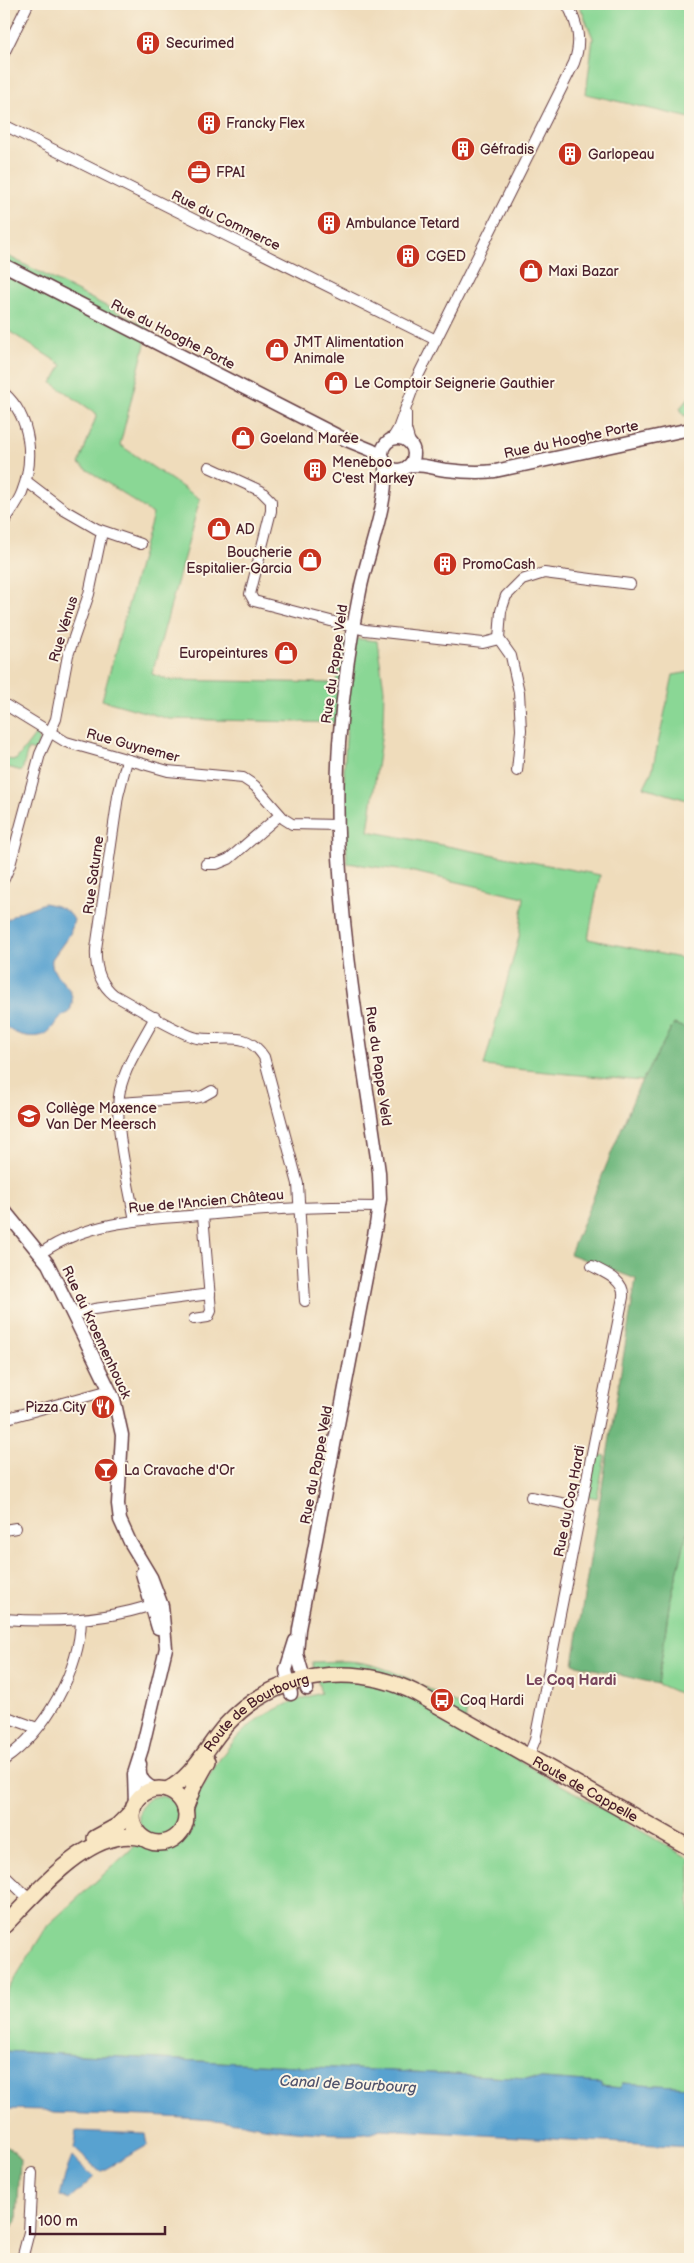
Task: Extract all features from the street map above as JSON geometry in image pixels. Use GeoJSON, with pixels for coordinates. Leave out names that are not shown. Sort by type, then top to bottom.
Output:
{"type":"FeatureCollection","features":[{"type":"Feature","properties":{"kind":"main road","name":"Route de Cappelle"},"geometry":{"type":"LineString","coordinates":[[366,1680],[406,1694],[480,1730],[690,1848]]}},
{"type":"Feature","properties":{"kind":"main road","name":"Route de Bourbourg"},"geometry":{"type":"LineString","coordinates":[[161,1790],[185,1777],[220,1732],[236,1716],[265,1696],[306,1685],[340,1684],[366,1680]]}},
{"type":"Feature","properties":{"kind":"main road","name":"Route de Bourbourg"},"geometry":{"type":"LineString","coordinates":[[185,1809],[200,1775],[230,1734],[255,1712],[289,1689]]}},
{"type":"Feature","properties":{"kind":"main road"},"geometry":{"type":"LineString","coordinates":[[4,1926],[75,1851],[114,1828],[145,1794],[161,1790],[178,1797],[185,1809],[184,1826],[175,1839],[158,1843],[143,1838],[125,1837],[93,1847],[71,1860],[50,1878]]}},
{"type":"Feature","properties":{"kind":"main road"},"geometry":{"type":"LineString","coordinates":[[134,1807],[134,1827],[143,1838]]}},
{"type":"Feature","properties":{"kind":"street"},"geometry":{"type":"LineString","coordinates":[[4,53],[28,4]]}},
{"type":"Feature","properties":{"kind":"street"},"geometry":{"type":"LineString","coordinates":[[407,402],[405,421],[412,446],[413,459],[404,468],[392,468],[383,459],[384,448],[398,429],[407,402],[436,340],[574,63],[578,50],[579,32],[576,20],[567,4]]}},
{"type":"Feature","properties":{"kind":"street","name":"Rue du Commerce"},"geometry":{"type":"LineString","coordinates":[[4,125],[436,340]]}},
{"type":"Feature","properties":{"kind":"street","name":"Rue du Hooghe Porte"},"geometry":{"type":"LineString","coordinates":[[4,265],[344,439],[374,451],[383,459]]}},
{"type":"Feature","properties":{"kind":"street"},"geometry":{"type":"LineString","coordinates":[[4,393],[18,410],[26,431],[29,453],[26,481],[18,501],[4,522]]}},
{"type":"Feature","properties":{"kind":"street","name":"Rue du Hooghe Porte"},"geometry":{"type":"LineString","coordinates":[[404,468],[424,465],[458,471],[479,472],[511,468],[690,429]]}},
{"type":"Feature","properties":{"kind":"street","name":"Rue du Hooghe Porte"},"geometry":{"type":"LineString","coordinates":[[328,430],[367,441],[391,440]]}},
{"type":"Feature","properties":{"kind":"street"},"geometry":{"type":"LineString","coordinates":[[391,440],[402,438],[412,446]]}},
{"type":"Feature","properties":{"kind":"street","name":"Rue du Hooghe Porte"},"geometry":{"type":"LineString","coordinates":[[412,446],[430,461],[458,471]]}},
{"type":"Feature","properties":{"kind":"street","name":"Rue du Pappe Veld"},"geometry":{"type":"LineString","coordinates":[[382,505],[386,476],[383,459]]}},
{"type":"Feature","properties":{"kind":"street"},"geometry":{"type":"LineString","coordinates":[[209,467],[261,491],[271,501],[250,594],[256,602],[371,631],[483,643],[500,639]]}},
{"type":"Feature","properties":{"kind":"street","name":"Rue du Pappe Veld"},"geometry":{"type":"LineString","coordinates":[[306,1685],[297,1654],[299,1629],[379,1207],[380,1172],[344,932],[338,825],[341,720],[353,627],[366,564],[382,505],[391,483],[404,468]]}},
{"type":"Feature","properties":{"kind":"street"},"geometry":{"type":"LineString","coordinates":[[26,481],[64,510],[102,532],[142,544]]}},
{"type":"Feature","properties":{"kind":"street","name":"Rue Vénus"},"geometry":{"type":"LineString","coordinates":[[4,879],[10,865],[40,754],[57,714],[68,655],[88,594],[102,532]]}},
{"type":"Feature","properties":{"kind":"street"},"geometry":{"type":"LineString","coordinates":[[517,771],[522,730],[519,692],[511,656],[500,639],[499,624],[504,601],[513,587],[528,577],[552,573],[630,584]]}},
{"type":"Feature","properties":{"kind":"street","name":"Rue Guynemer"},"geometry":{"type":"LineString","coordinates":[[4,704],[66,742],[168,771],[242,778],[258,788],[280,815],[294,825],[338,825]]}},
{"type":"Feature","properties":{"kind":"street","name":"Rue Saturne"},"geometry":{"type":"LineString","coordinates":[[127,760],[118,796],[96,955],[98,975],[111,992],[155,1017]]}},
{"type":"Feature","properties":{"kind":"street"},"geometry":{"type":"LineString","coordinates":[[206,864],[217,864],[229,859],[280,815]]}},
{"type":"Feature","properties":{"kind":"street"},"geometry":{"type":"LineString","coordinates":[[135,1221],[119,1121],[119,1103],[121,1088],[127,1070],[155,1017],[192,1036],[202,1038],[238,1038],[249,1042],[262,1052],[269,1068],[297,1179],[305,1301]]}},
{"type":"Feature","properties":{"kind":"street"},"geometry":{"type":"LineString","coordinates":[[119,1103],[194,1098],[203,1096],[212,1090]]}},
{"type":"Feature","properties":{"kind":"street","name":"Rue de l'Ancien Château"},"geometry":{"type":"LineString","coordinates":[[41,1253],[83,1232],[104,1226],[135,1221],[299,1208],[379,1207]]}},
{"type":"Feature","properties":{"kind":"street","name":"Rue du Kroemenhouck"},"geometry":{"type":"LineString","coordinates":[[4,1210],[41,1253],[73,1314],[118,1410],[122,1435],[119,1515],[123,1530],[148,1571],[166,1641],[142,1749],[134,1774],[134,1807]]}},
{"type":"Feature","properties":{"kind":"street"},"geometry":{"type":"LineString","coordinates":[[194,1319],[210,1316],[210,1294],[203,1215]]}},
{"type":"Feature","properties":{"kind":"street","name":"Rue du Coq Hardi"},"geometry":{"type":"LineString","coordinates":[[528,1757],[534,1740],[624,1292],[621,1284],[592,1266]]}},
{"type":"Feature","properties":{"kind":"street"},"geometry":{"type":"LineString","coordinates":[[73,1314],[94,1309],[210,1294]]}},
{"type":"Feature","properties":{"kind":"street"},"geometry":{"type":"LineString","coordinates":[[4,1419],[110,1390]]}},
{"type":"Feature","properties":{"kind":"street"},"geometry":{"type":"LineString","coordinates":[[531,1497],[581,1507]]}},
{"type":"Feature","properties":{"kind":"street"},"geometry":{"type":"LineString","coordinates":[[4,1530],[16,1528]]}},
{"type":"Feature","properties":{"kind":"street"},"geometry":{"type":"LineString","coordinates":[[4,1619],[81,1619],[136,1610],[156,1604]]}},
{"type":"Feature","properties":{"kind":"street"},"geometry":{"type":"LineString","coordinates":[[4,1760],[24,1743],[37,1728],[67,1676],[77,1648],[81,1619]]}},
{"type":"Feature","properties":{"kind":"street","name":"Rue du Pappe Veld"},"geometry":{"type":"LineString","coordinates":[[289,1689],[286,1666],[299,1629]]}},
{"type":"Feature","properties":{"kind":"street"},"geometry":{"type":"LineString","coordinates":[[4,1716],[37,1728]]}},
{"type":"Feature","properties":{"kind":"street","name":"Rue du Kroemenhouck"},"geometry":{"type":"LineString","coordinates":[[142,1749],[139,1771],[141,1778],[147,1785],[161,1790]]}},
{"type":"Feature","properties":{"kind":"street"},"geometry":{"type":"LineString","coordinates":[[4,1875],[30,1900]]}},
{"type":"Feature","properties":{"kind":"street"},"geometry":{"type":"LineString","coordinates":[[22,2259],[29,2232],[32,2174]]}},
{"type":"Feature","properties":{"kind":"green space"},"geometry":{"type":"Polygon","coordinates":[[[579,4],[690,4],[690,118],[586,94],[593,38],[579,4]]]}},
{"type":"Feature","properties":{"kind":"green space"},"geometry":{"type":"Polygon","coordinates":[[[4,254],[149,328],[120,445],[200,499],[152,674],[169,680],[336,683],[343,637],[377,641],[384,689],[383,725],[368,831],[600,875],[588,939],[690,960],[690,1030],[674,1024],[642,1081],[484,1066],[519,937],[524,897],[414,872],[347,863],[344,771],[347,723],[169,719],[102,700],[153,514],[79,464],[97,414],[52,383],[62,365],[4,328],[4,254]]]}},
{"type":"Feature","properties":{"kind":"green space"},"geometry":{"type":"Polygon","coordinates":[[[690,396],[690,414],[684,416],[680,408],[690,396]]]}},
{"type":"Feature","properties":{"kind":"green space"},"geometry":{"type":"Polygon","coordinates":[[[690,672],[690,801],[644,787],[652,771],[673,675],[690,672]]]}},
{"type":"Feature","properties":{"kind":"green space"},"geometry":{"type":"Polygon","coordinates":[[[36,734],[39,741],[35,751],[28,749],[22,771],[4,766],[4,759],[16,760],[36,734]]]}},
{"type":"Feature","properties":{"kind":"green space"},"geometry":{"type":"Polygon","coordinates":[[[674,1024],[690,1030],[690,1521],[669,1606],[658,1684],[573,1664],[636,1279],[570,1254],[638,1088],[674,1024]]]}},
{"type":"Feature","properties":{"kind":"green space"},"geometry":{"type":"Polygon","coordinates":[[[596,1454],[605,1456],[597,1498],[588,1496],[596,1454]]]}},
{"type":"Feature","properties":{"kind":"green space"},"geometry":{"type":"Polygon","coordinates":[[[690,1521],[690,1698],[658,1684],[669,1606],[690,1521]]]}},
{"type":"Feature","properties":{"kind":"green space"},"geometry":{"type":"Polygon","coordinates":[[[352,1661],[372,1665],[401,1675],[428,1688],[467,1710],[464,1729],[690,1859],[690,2087],[622,2083],[622,2088],[601,2086],[600,2083],[529,2078],[4,2051],[4,1996],[48,1925],[137,1844],[149,1849],[162,1850],[180,1844],[191,1831],[196,1797],[218,1762],[241,1734],[253,1723],[268,1714],[301,1699],[321,1693],[312,1662],[352,1661]]]}},
{"type":"Feature","properties":{"kind":"green space"},"geometry":{"type":"Polygon","coordinates":[[[163,1796],[170,1799],[176,1805],[179,1816],[178,1824],[170,1833],[163,1836],[155,1836],[148,1833],[140,1824],[139,1812],[142,1805],[151,1797],[163,1796]]]}},
{"type":"Feature","properties":{"kind":"green space"},"geometry":{"type":"Polygon","coordinates":[[[4,2146],[13,2150],[20,2160],[17,2221],[4,2238],[4,2146]]]}},
{"type":"Feature","properties":{"kind":"water"},"geometry":{"type":"Polygon","coordinates":[[[44,903],[65,910],[74,920],[70,934],[52,959],[54,971],[70,991],[72,1004],[69,1011],[47,1033],[41,1036],[29,1036],[11,1031],[4,1023],[4,922],[17,913],[44,903]]]}},
{"type":"Feature","properties":{"kind":"water","name":"Canal de Bourbourg"},"geometry":{"type":"Polygon","coordinates":[[[4,2051],[529,2078],[601,2083],[601,2086],[621,2088],[622,2083],[690,2087],[690,2147],[380,2129],[372,2132],[344,2134],[280,2129],[213,2120],[4,2109],[4,2051]]]}},
{"type":"Feature","properties":{"kind":"water"},"geometry":{"type":"Polygon","coordinates":[[[77,2131],[146,2134],[148,2145],[100,2172],[74,2148],[77,2131]]]}},
{"type":"Feature","properties":{"kind":"water"},"geometry":{"type":"Polygon","coordinates":[[[72,2157],[94,2177],[69,2200],[60,2196],[72,2157]]]}},
{"type":"Feature","properties":{"kind":"place","name":"Securimed"},"geometry":{"type":"Point","coordinates":[148,43]}},
{"type":"Feature","properties":{"kind":"place","name":"Francky Flex"},"geometry":{"type":"Point","coordinates":[209,123]}},
{"type":"Feature","properties":{"kind":"place","name":"Géfradis"},"geometry":{"type":"Point","coordinates":[463,149]}},
{"type":"Feature","properties":{"kind":"place","name":"Garlopeau"},"geometry":{"type":"Point","coordinates":[570,154]}},
{"type":"Feature","properties":{"kind":"place","name":"FPAI"},"geometry":{"type":"Point","coordinates":[199,172]}},
{"type":"Feature","properties":{"kind":"place","name":"Ambulance Tetard"},"geometry":{"type":"Point","coordinates":[329,223]}},
{"type":"Feature","properties":{"kind":"place","name":"CGED"},"geometry":{"type":"Point","coordinates":[408,256]}},
{"type":"Feature","properties":{"kind":"place","name":"Maxi Bazar"},"geometry":{"type":"Point","coordinates":[531,271]}},
{"type":"Feature","properties":{"kind":"place","name":"JMT Alimentation Animale"},"geometry":{"type":"Point","coordinates":[277,350]}},
{"type":"Feature","properties":{"kind":"place","name":"Le Comptoir Seignerie Gauthier"},"geometry":{"type":"Point","coordinates":[336,383]}},
{"type":"Feature","properties":{"kind":"place","name":"Goeland Marée"},"geometry":{"type":"Point","coordinates":[243,438]}},
{"type":"Feature","properties":{"kind":"place","name":"Meneboo C'est Markey"},"geometry":{"type":"Point","coordinates":[315,470]}},
{"type":"Feature","properties":{"kind":"place","name":"AD"},"geometry":{"type":"Point","coordinates":[219,529]}},
{"type":"Feature","properties":{"kind":"place","name":"Boucherie Espitalier-Garcia"},"geometry":{"type":"Point","coordinates":[310,560]}},
{"type":"Feature","properties":{"kind":"place","name":"PromoCash"},"geometry":{"type":"Point","coordinates":[445,564]}},
{"type":"Feature","properties":{"kind":"place","name":"Europeintures"},"geometry":{"type":"Point","coordinates":[286,653]}},
{"type":"Feature","properties":{"kind":"place","name":"Collège Maxence Van Der Meersch"},"geometry":{"type":"Point","coordinates":[29,1116]}},
{"type":"Feature","properties":{"kind":"place","name":"Pizza City"},"geometry":{"type":"Point","coordinates":[103,1407]}},
{"type":"Feature","properties":{"kind":"place","name":"La Cravache d'Or"},"geometry":{"type":"Point","coordinates":[106,1470]}},
{"type":"Feature","properties":{"kind":"place","name":"Coq Hardi"},"geometry":{"type":"Point","coordinates":[442,1700]}},
{"type":"Feature","properties":{"kind":"district","name":"Le Coq Hardi"},"geometry":{"type":"Point","coordinates":[571,1680]}}]}
